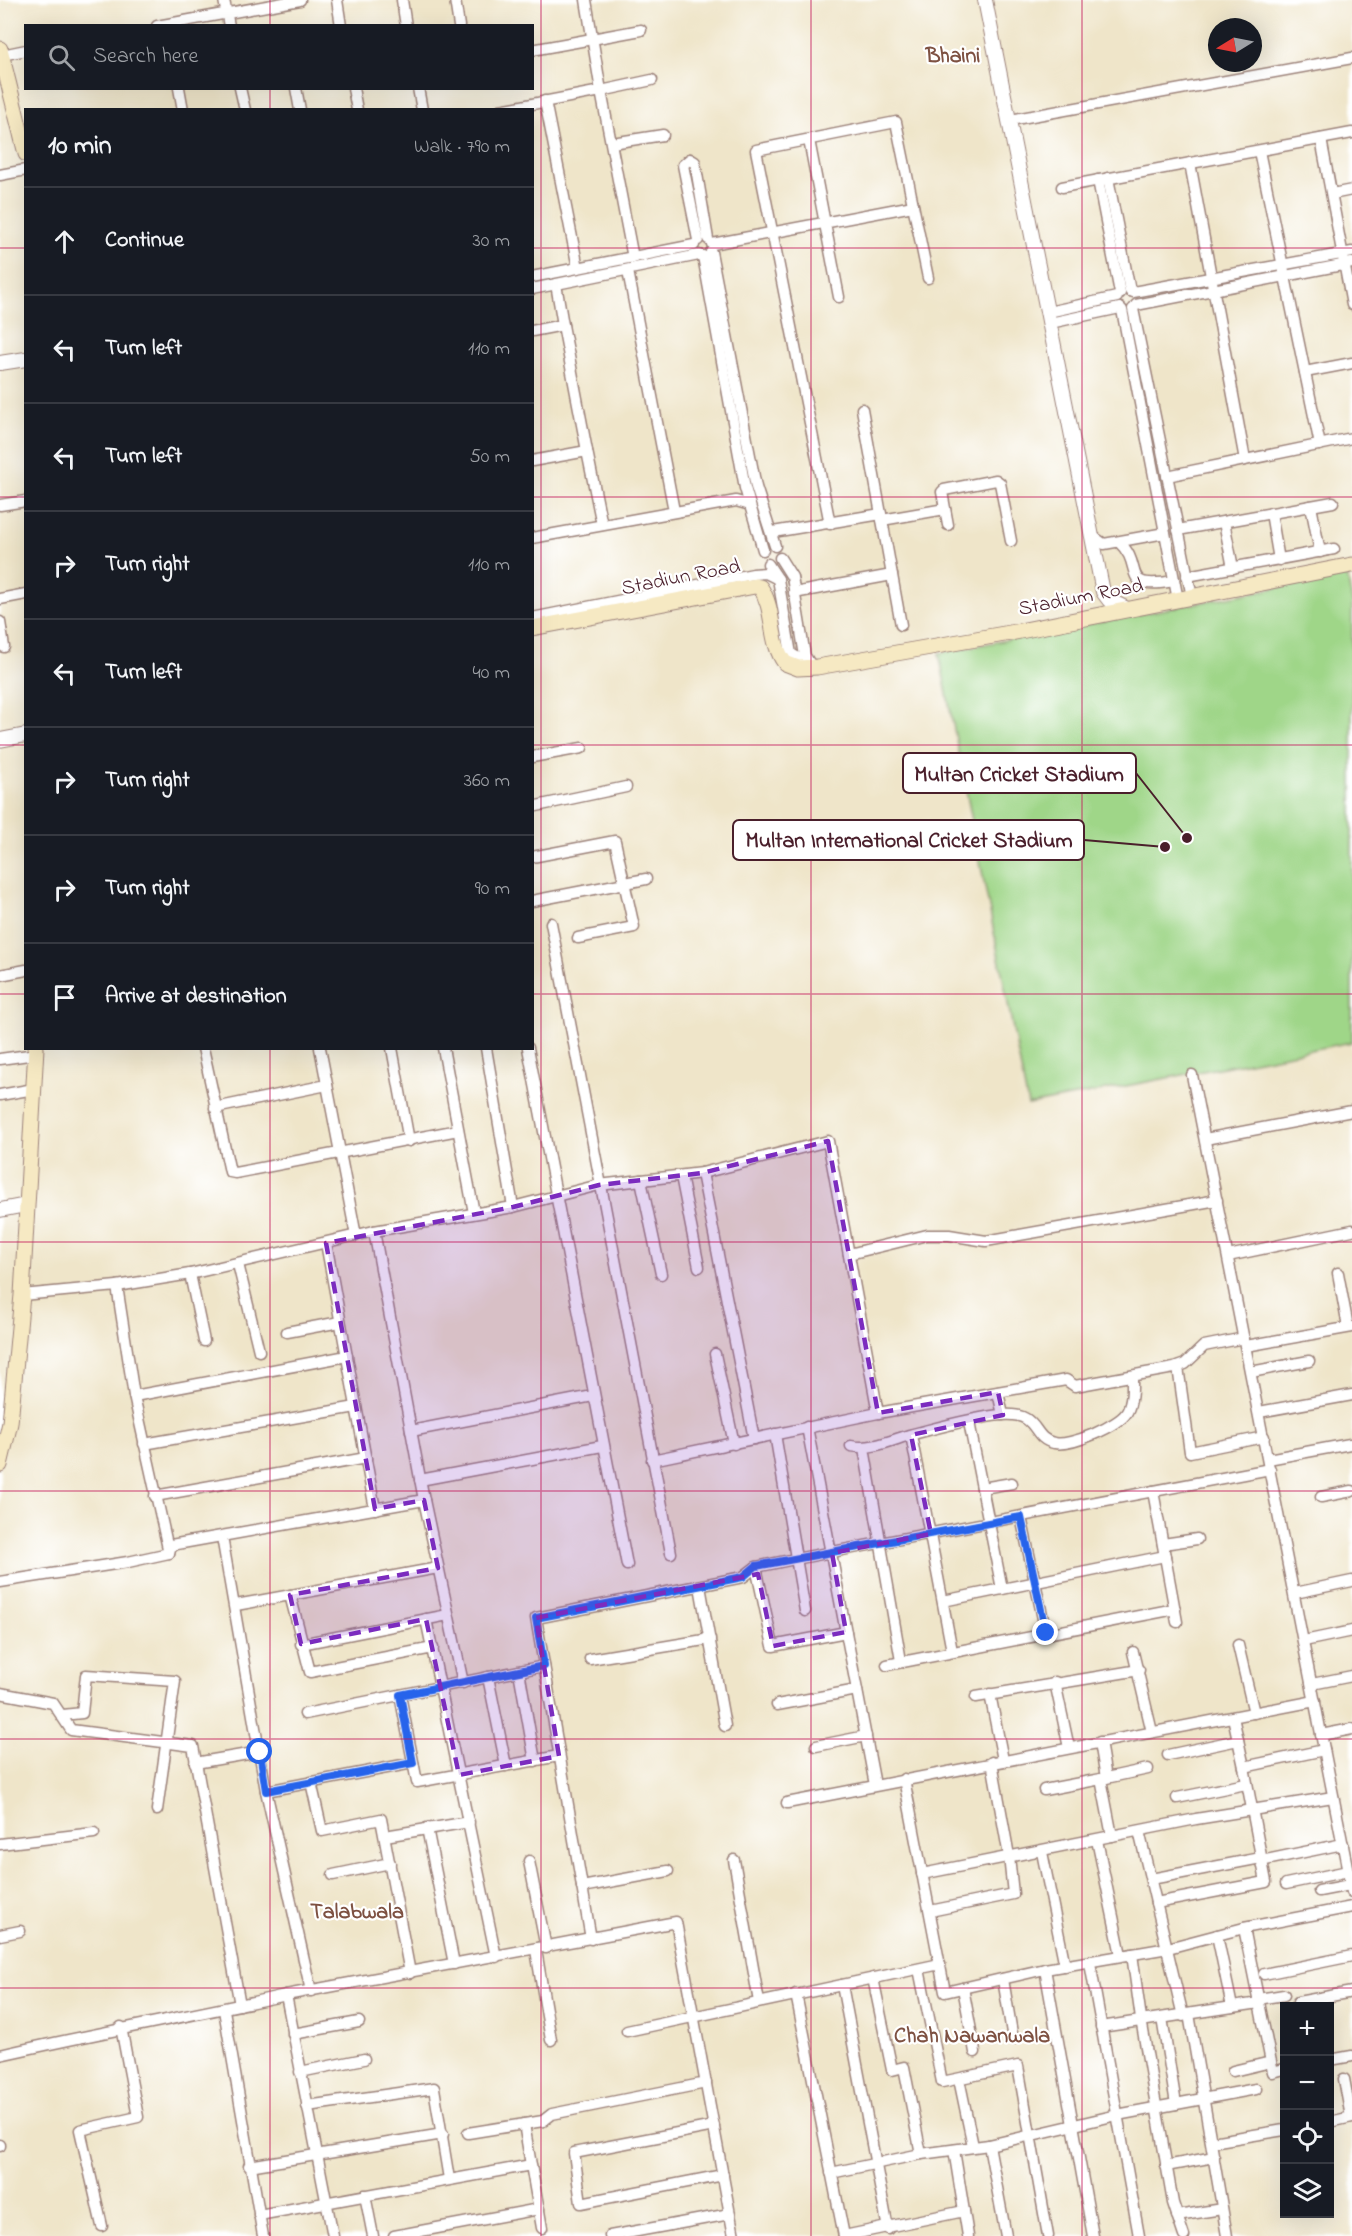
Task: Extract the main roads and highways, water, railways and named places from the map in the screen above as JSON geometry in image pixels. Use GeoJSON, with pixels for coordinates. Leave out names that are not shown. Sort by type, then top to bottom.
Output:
{"type":"FeatureCollection","features":[{"type":"Feature","properties":{"kind":"main road"},"geometry":{"type":"LineString","coordinates":[[1,52],[4,86],[24,147]]}},
{"type":"Feature","properties":{"kind":"main road","name":"Stadium Road"},"geometry":{"type":"LineString","coordinates":[[814,666],[1129,610],[1352,566]]}},
{"type":"Feature","properties":{"kind":"main road","name":"Stadiun Road"},"geometry":{"type":"LineString","coordinates":[[534,628],[755,585],[760,587],[765,595],[776,645],[785,663],[798,668],[814,666]]}},
{"type":"Feature","properties":{"kind":"main road"},"geometry":{"type":"LineString","coordinates":[[0,1465],[22,1295],[36,1051]]}},
{"type":"Feature","properties":{"kind":"place","name":"Multan Cricket Stadium"},"geometry":{"type":"Point","coordinates":[1187,838]}},
{"type":"Feature","properties":{"kind":"place","name":"Multan International Cricket Stadium"},"geometry":{"type":"Point","coordinates":[1165,847]}},
{"type":"Feature","properties":{"kind":"district","name":"Bhaini"},"geometry":{"type":"Point","coordinates":[953,57]}},
{"type":"Feature","properties":{"kind":"district","name":"Talabwala"},"geometry":{"type":"Point","coordinates":[357,1913]}},
{"type":"Feature","properties":{"kind":"district","name":"Chah Nawanwala"},"geometry":{"type":"Point","coordinates":[972,2037]}}]}
